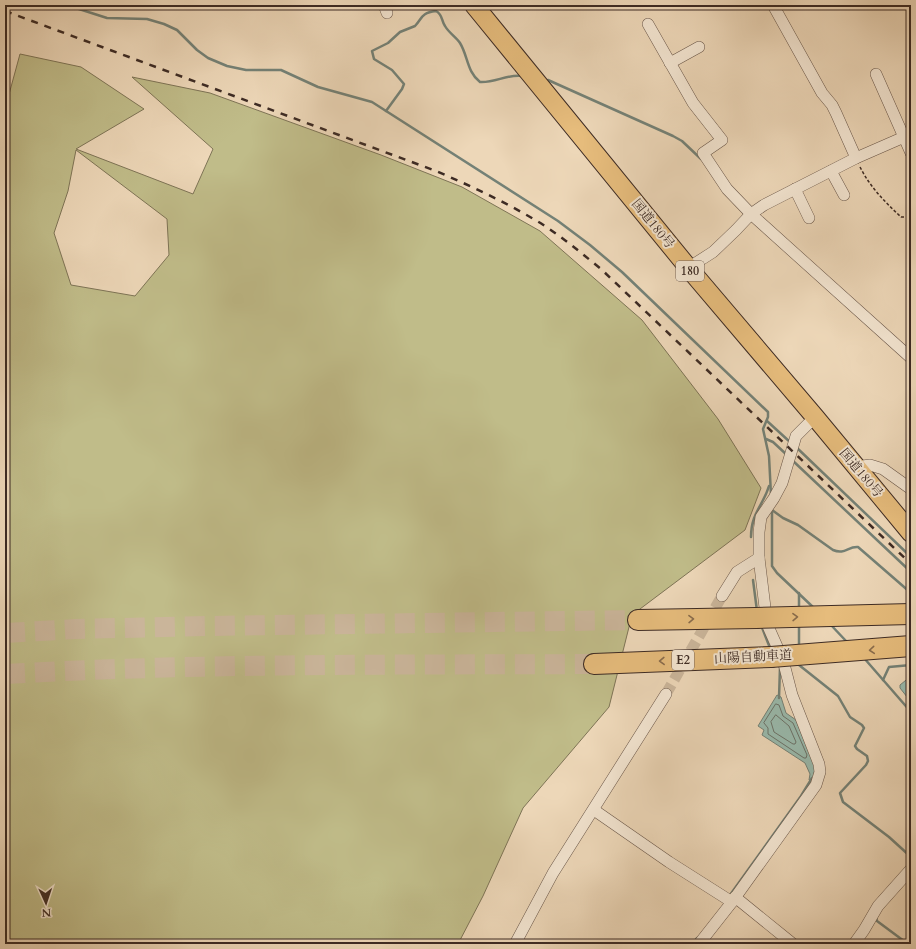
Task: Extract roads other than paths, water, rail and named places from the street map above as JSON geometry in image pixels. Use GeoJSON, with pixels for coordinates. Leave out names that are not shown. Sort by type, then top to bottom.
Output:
{"type":"FeatureCollection","features":[{"type":"Feature","properties":{"kind":"highway","name":"国道180号"},"geometry":{"type":"LineString","coordinates":[[474,5],[688,268],[815,417],[911,533]]}},
{"type":"Feature","properties":{"kind":"highway"},"geometry":{"type":"LineString","coordinates":[[638,620],[911,614]]}},
{"type":"Feature","properties":{"kind":"highway","name":"山陽自動車道"},"geometry":{"type":"LineString","coordinates":[[594,664],[771,657],[911,646]]}},
{"type":"Feature","properties":{"kind":"street"},"geometry":{"type":"LineString","coordinates":[[772,5],[822,93],[834,109],[856,158]]}},
{"type":"Feature","properties":{"kind":"street"},"geometry":{"type":"LineString","coordinates":[[648,24],[693,103],[722,140],[703,153],[727,189],[750,216],[911,358]]}},
{"type":"Feature","properties":{"kind":"street"},"geometry":{"type":"LineString","coordinates":[[670,63],[699,47]]}},
{"type":"Feature","properties":{"kind":"street"},"geometry":{"type":"LineString","coordinates":[[876,74],[907,135],[911,153]]}},
{"type":"Feature","properties":{"kind":"street"},"geometry":{"type":"LineString","coordinates":[[688,268],[713,252],[725,242],[750,216],[764,205],[856,158],[907,135]]}},
{"type":"Feature","properties":{"kind":"street"},"geometry":{"type":"LineString","coordinates":[[831,171],[844,195]]}},
{"type":"Feature","properties":{"kind":"street"},"geometry":{"type":"LineString","coordinates":[[795,189],[809,218]]}},
{"type":"Feature","properties":{"kind":"street"},"geometry":{"type":"LineString","coordinates":[[699,944],[730,899],[816,785],[820,772],[816,756],[792,695],[783,660],[767,624],[758,558],[759,525],[764,511],[774,498],[782,482],[796,436],[815,417]]}},
{"type":"Feature","properties":{"kind":"street"},"geometry":{"type":"LineString","coordinates":[[855,467],[870,465],[883,468],[911,489]]}},
{"type":"Feature","properties":{"kind":"street"},"geometry":{"type":"LineString","coordinates":[[722,596],[737,572],[758,558]]}},
{"type":"Feature","properties":{"kind":"street"},"geometry":{"type":"LineString","coordinates":[[515,944],[553,873],[666,694]]}},
{"type":"Feature","properties":{"kind":"street"},"geometry":{"type":"LineString","coordinates":[[594,810],[669,862],[730,899],[793,944]]}},
{"type":"Feature","properties":{"kind":"street"},"geometry":{"type":"LineString","coordinates":[[854,944],[878,906],[911,869]]}},
{"type":"Feature","properties":{"kind":"water"},"geometry":{"type":"Polygon","coordinates":[[[911,676],[911,702],[900,688],[900,685],[911,676]]]}},
{"type":"Feature","properties":{"kind":"water"},"geometry":{"type":"Polygon","coordinates":[[[777,695],[781,697],[786,713],[796,720],[815,767],[813,782],[809,780],[810,774],[805,763],[762,735],[764,730],[758,726],[777,695]]]}},
{"type":"Feature","properties":{"kind":"waterway"},"geometry":{"type":"LineString","coordinates":[[74,5],[79,9],[107,18],[147,19],[164,24],[177,30],[197,50],[208,58],[227,66],[246,70],[281,70],[318,87],[372,102],[558,221],[622,272],[768,412],[768,417],[763,429],[769,456],[771,495]]}},
{"type":"Feature","properties":{"kind":"waterway"},"geometry":{"type":"LineString","coordinates":[[386,111],[404,84],[392,70],[374,59],[372,51],[388,43],[400,32],[415,26],[423,16],[431,12],[436,11],[440,14],[444,24],[463,48],[470,69],[480,82],[511,76],[522,76]]}},
{"type":"Feature","properties":{"kind":"waterway"},"geometry":{"type":"LineString","coordinates":[[548,80],[673,136],[682,141],[701,159]]}},
{"type":"Feature","properties":{"kind":"waterway"},"geometry":{"type":"LineString","coordinates":[[767,421],[790,442]]}},
{"type":"Feature","properties":{"kind":"waterway"},"geometry":{"type":"LineString","coordinates":[[766,439],[773,442],[787,455]]}},
{"type":"Feature","properties":{"kind":"waterway"},"geometry":{"type":"LineString","coordinates":[[796,447],[911,557]]}},
{"type":"Feature","properties":{"kind":"waterway"},"geometry":{"type":"LineString","coordinates":[[792,460],[911,572]]}},
{"type":"Feature","properties":{"kind":"waterway"},"geometry":{"type":"LineString","coordinates":[[751,537],[755,516],[769,486]]}},
{"type":"Feature","properties":{"kind":"waterway"},"geometry":{"type":"LineString","coordinates":[[772,508],[772,566],[777,573],[814,608]]}},
{"type":"Feature","properties":{"kind":"waterway"},"geometry":{"type":"LineString","coordinates":[[772,510],[783,518],[798,525],[833,550],[841,552],[858,547],[911,593]]}},
{"type":"Feature","properties":{"kind":"waterway"},"geometry":{"type":"LineString","coordinates":[[753,580],[757,611]]}},
{"type":"Feature","properties":{"kind":"waterway"},"geometry":{"type":"LineString","coordinates":[[799,593],[799,610]]}},
{"type":"Feature","properties":{"kind":"waterway"},"geometry":{"type":"LineString","coordinates":[[830,624],[847,642]]}},
{"type":"Feature","properties":{"kind":"waterway"},"geometry":{"type":"LineString","coordinates":[[761,625],[770,648]]}},
{"type":"Feature","properties":{"kind":"waterway"},"geometry":{"type":"LineString","coordinates":[[799,625],[799,648]]}},
{"type":"Feature","properties":{"kind":"waterway"},"geometry":{"type":"LineString","coordinates":[[864,658],[911,712]]}},
{"type":"Feature","properties":{"kind":"waterway"},"geometry":{"type":"LineString","coordinates":[[799,663],[799,665],[838,696],[850,717],[864,728],[855,746],[867,756],[868,761],[840,793],[843,802],[889,837],[911,857]]}},
{"type":"Feature","properties":{"kind":"waterway"},"geometry":{"type":"LineString","coordinates":[[883,680],[889,667],[911,665]]}},
{"type":"Feature","properties":{"kind":"waterway"},"geometry":{"type":"LineString","coordinates":[[779,698],[780,667]]}},
{"type":"Feature","properties":{"kind":"waterway"},"geometry":{"type":"LineString","coordinates":[[730,895],[801,796],[812,778]]}},
{"type":"Feature","properties":{"kind":"waterway"},"geometry":{"type":"LineString","coordinates":[[876,917],[877,921],[908,944]]}},
{"type":"Feature","properties":{"kind":"waterway"},"geometry":{"type":"LineString","coordinates":[[692,944],[697,938]]}},
{"type":"Feature","properties":{"kind":"tunnel"},"geometry":{"type":"LineString","coordinates":[[666,694],[722,596]]}},
{"type":"Feature","properties":{"kind":"tunnel"},"geometry":{"type":"LineString","coordinates":[[5,633],[76,629],[207,626],[638,620]]}},
{"type":"Feature","properties":{"kind":"tunnel"},"geometry":{"type":"LineString","coordinates":[[5,674],[79,670],[226,666],[594,664]]}},
{"type":"Feature","properties":{"kind":"railway"},"geometry":{"type":"LineString","coordinates":[[5,11],[436,171],[488,194],[537,221],[562,238],[601,269],[911,564]]}}]}
